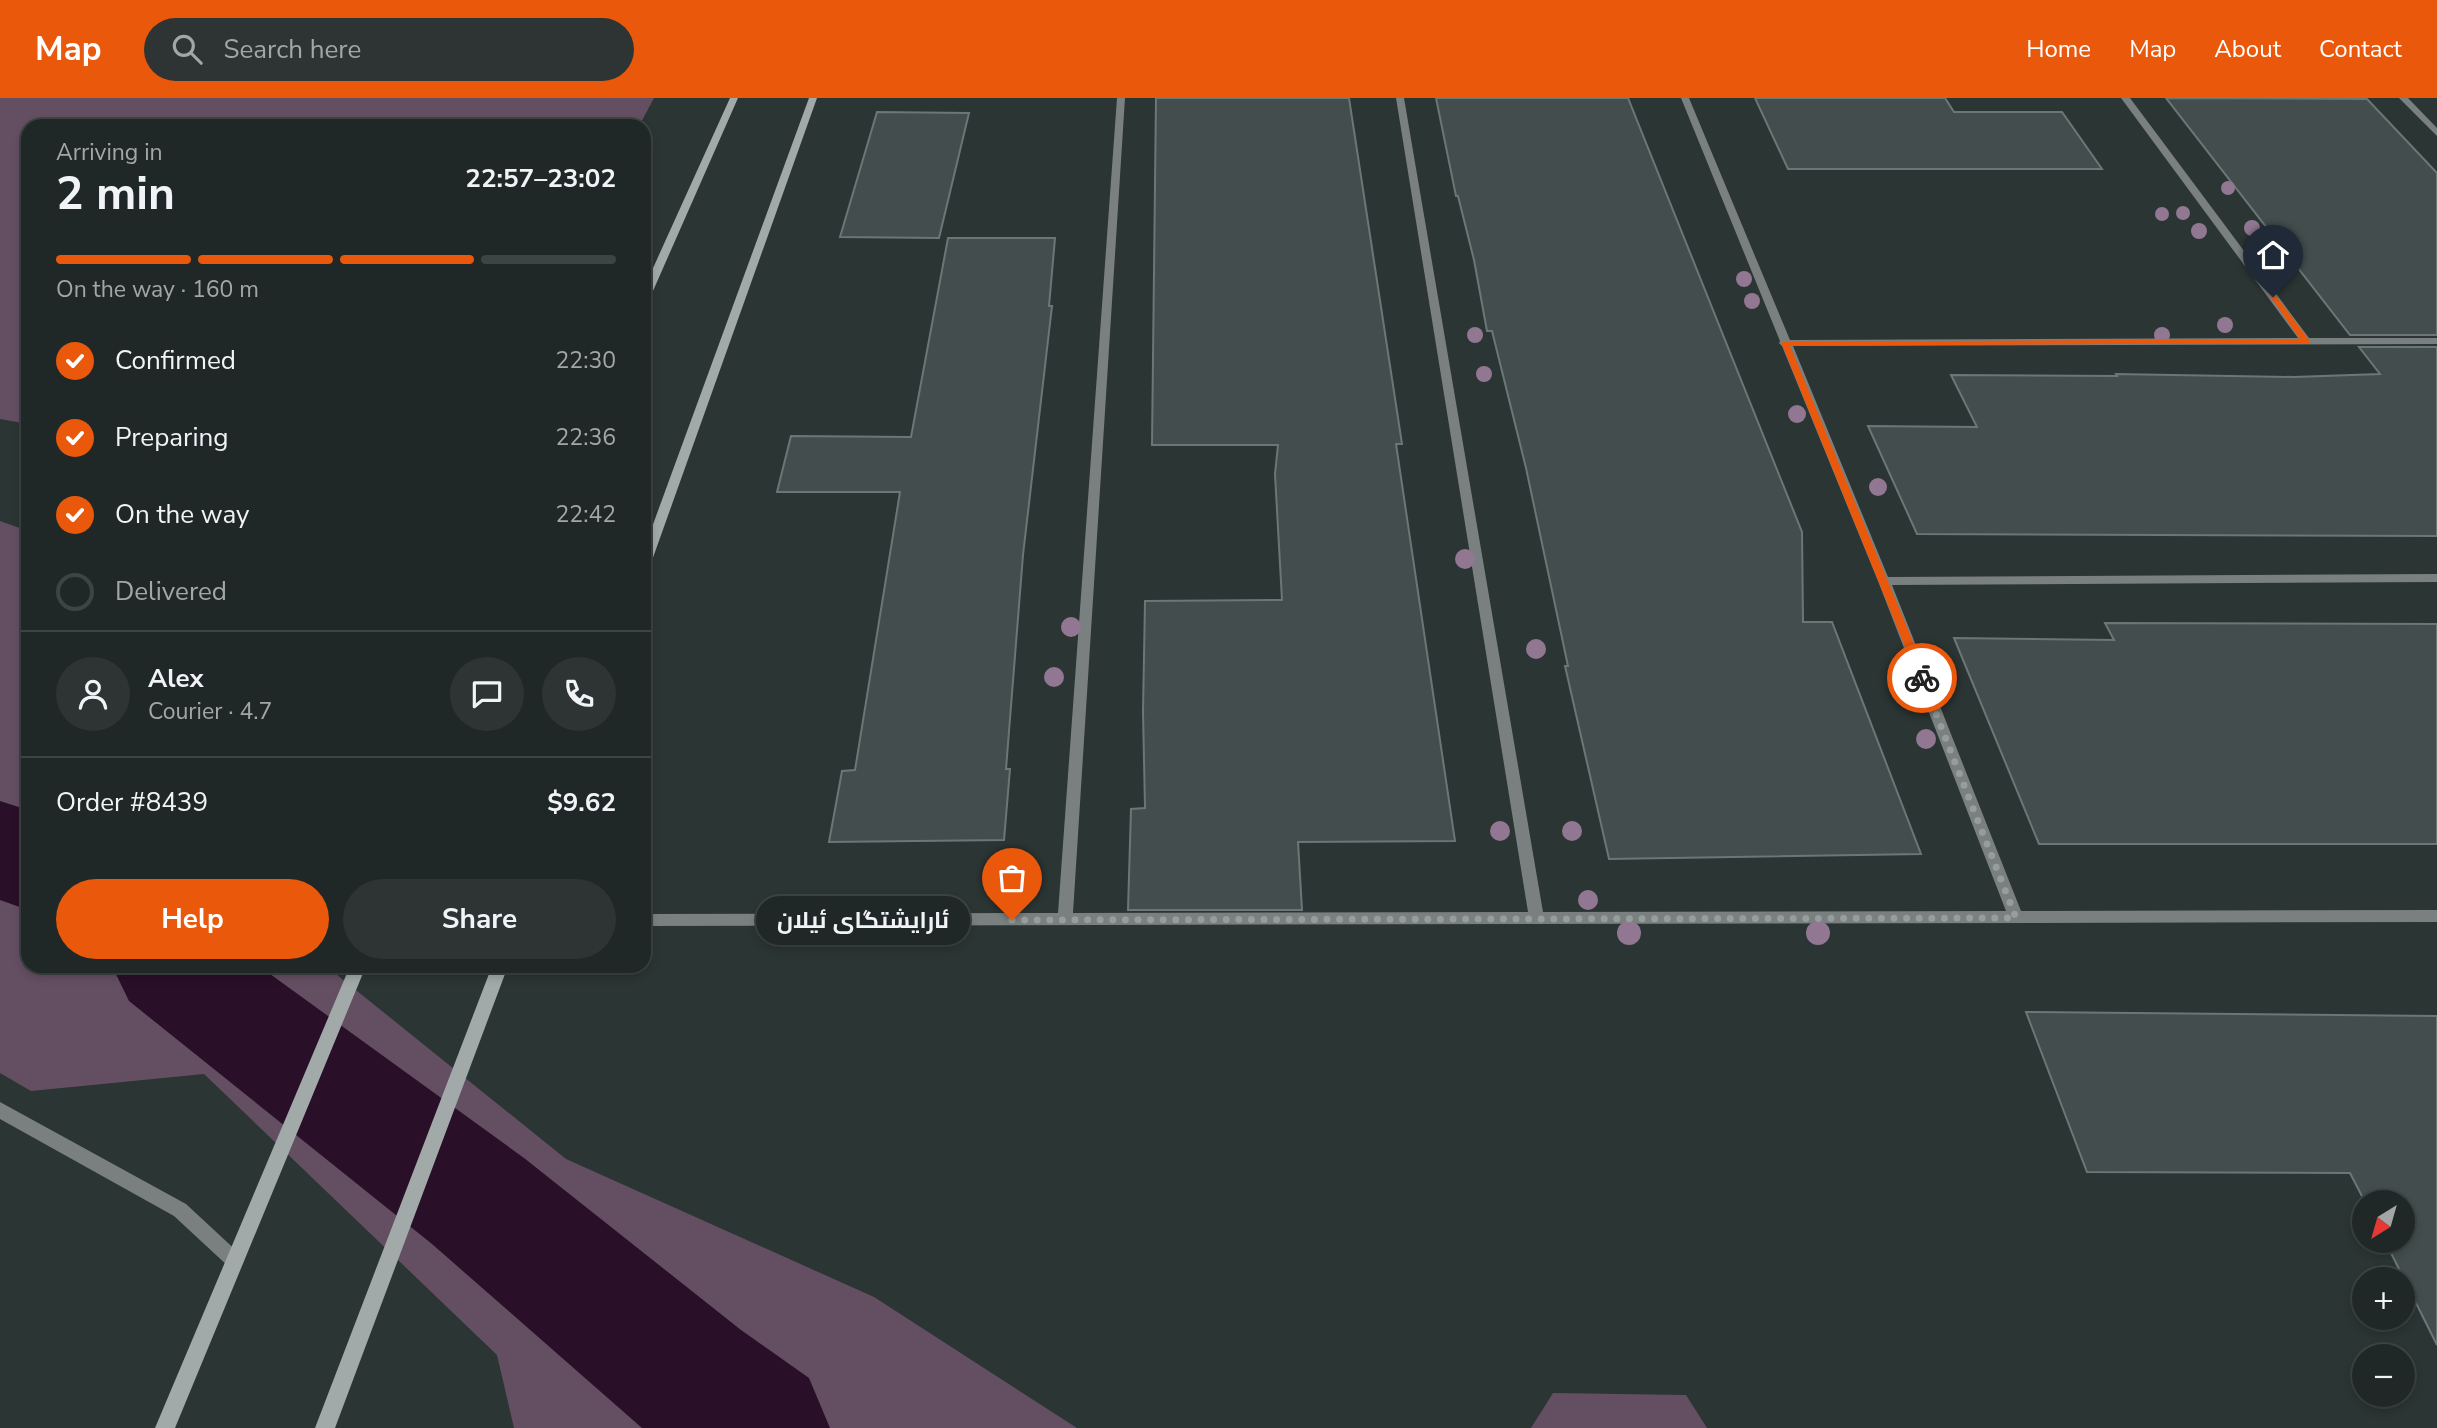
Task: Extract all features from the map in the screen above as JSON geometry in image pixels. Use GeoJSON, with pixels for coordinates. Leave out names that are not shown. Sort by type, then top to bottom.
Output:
{"type":"FeatureCollection","features":[{"type":"Feature","properties":{"kind":"main road"},"geometry":{"type":"LineString","coordinates":[[651,284],[734,98]]}},
{"type":"Feature","properties":{"kind":"main road"},"geometry":{"type":"LineString","coordinates":[[651,547],[813,98]]}},
{"type":"Feature","properties":{"kind":"main road"},"geometry":{"type":"LineString","coordinates":[[165,1428],[355,973]]}},
{"type":"Feature","properties":{"kind":"main road"},"geometry":{"type":"LineString","coordinates":[[325,1428],[498,973]]}},
{"type":"Feature","properties":{"kind":"street"},"geometry":{"type":"LineString","coordinates":[[1065,920],[1121,98]]}},
{"type":"Feature","properties":{"kind":"street"},"geometry":{"type":"LineString","coordinates":[[1400,98],[1537,919]]}},
{"type":"Feature","properties":{"kind":"street"},"geometry":{"type":"LineString","coordinates":[[1685,98],[1784,344],[1884,581],[2016,918]]}},
{"type":"Feature","properties":{"kind":"street"},"geometry":{"type":"LineString","coordinates":[[2124,98],[2306,342]]}},
{"type":"Feature","properties":{"kind":"street"},"geometry":{"type":"LineString","coordinates":[[2403,98],[2437,133]]}},
{"type":"Feature","properties":{"kind":"street"},"geometry":{"type":"LineString","coordinates":[[1784,344],[2437,341]]}},
{"type":"Feature","properties":{"kind":"street"},"geometry":{"type":"LineString","coordinates":[[1884,581],[2437,578]]}},
{"type":"Feature","properties":{"kind":"street"},"geometry":{"type":"LineString","coordinates":[[651,919],[2437,916]]}},
{"type":"Feature","properties":{"kind":"street"},"geometry":{"type":"LineString","coordinates":[[0,1110],[180,1210],[235,1261]]}},
{"type":"Feature","properties":{"kind":"shaded area"},"geometry":{"type":"Polygon","coordinates":[[[0,98],[654,98],[643,119],[21,119],[21,423],[0,419],[0,98]]]}},
{"type":"Feature","properties":{"kind":"shaded area"},"geometry":{"type":"Polygon","coordinates":[[[0,521],[21,528],[21,973],[335,973],[566,1159],[874,1297],[1077,1428],[514,1428],[497,1355],[204,1074],[31,1091],[0,1073],[0,521]]]}},
{"type":"Feature","properties":{"kind":"shaded area"},"geometry":{"type":"Polygon","coordinates":[[[1553,1393],[1686,1395],[1707,1428],[1531,1428],[1553,1393]]]}},
{"type":"Feature","properties":{"kind":"building"},"geometry":{"type":"Polygon","coordinates":[[[1156,98],[1349,98],[1402,444],[1396,444],[1455,841],[1298,842],[1302,910],[1128,910],[1131,809],[1145,808],[1145,601],[1282,600],[1275,474],[1278,445],[1152,445],[1156,98]]]}},
{"type":"Feature","properties":{"kind":"building"},"geometry":{"type":"Polygon","coordinates":[[[1436,98],[1628,98],[1802,532],[1803,622],[1832,622],[1921,854],[1609,859],[1565,666],[1568,666],[1526,468],[1492,331],[1487,331],[1474,260],[1456,196],[1436,98]]]}},
{"type":"Feature","properties":{"kind":"building"},"geometry":{"type":"Polygon","coordinates":[[[1755,98],[1945,98],[1954,112],[2062,112],[2102,169],[1788,169],[1755,98]]]}},
{"type":"Feature","properties":{"kind":"building"},"geometry":{"type":"Polygon","coordinates":[[[2166,98],[2367,99],[2437,173],[2437,335],[2350,335],[2166,98]]]}},
{"type":"Feature","properties":{"kind":"building"},"geometry":{"type":"Polygon","coordinates":[[[877,112],[969,113],[939,238],[840,237],[877,112]]]}},
{"type":"Feature","properties":{"kind":"building"},"geometry":{"type":"Polygon","coordinates":[[[948,238],[1055,238],[1049,306],[1052,306],[1023,555],[1006,769],[1010,769],[1004,840],[829,842],[842,771],[855,770],[900,492],[777,492],[791,436],[911,437],[948,238]]]}},
{"type":"Feature","properties":{"kind":"building"},"geometry":{"type":"Polygon","coordinates":[[[2359,347],[2437,347],[2437,536],[1917,534],[1868,426],[1977,427],[1951,375],[2294,377],[2380,374],[2359,347]]]}},
{"type":"Feature","properties":{"kind":"building"},"geometry":{"type":"Polygon","coordinates":[[[2105,623],[2437,624],[2437,844],[2039,844],[1954,638],[2114,640],[2105,623]]]}},
{"type":"Feature","properties":{"kind":"building"},"geometry":{"type":"Polygon","coordinates":[[[2026,1012],[2437,1016],[2437,1345],[2415,1301],[2415,1267],[2398,1267],[2391,1253],[2415,1253],[2415,1190],[2359,1190],[2350,1173],[2087,1172],[2026,1012]]]}},
{"type":"Feature","properties":{"kind":"waterway"},"geometry":{"type":"LineString","coordinates":[[0,845],[21,860]]}},
{"type":"Feature","properties":{"kind":"waterway"},"geometry":{"type":"LineString","coordinates":[[179,973],[478,1201],[692,1379],[759,1428]]}},
{"type":"Feature","properties":{"kind":"way so far"},"geometry":{"type":"LineString","coordinates":[[1012,920],[2016,918],[1922,678]]}},
{"type":"Feature","properties":{"kind":"place","name":"ئارایشتگای ئیلان"},"geometry":{"type":"Point","coordinates":[1012,920]}},
{"type":"Feature","properties":{"kind":"route"},"geometry":{"type":"LineString","coordinates":[[1922,678],[1784,344],[2306,342],[2273,297]]}}]}
